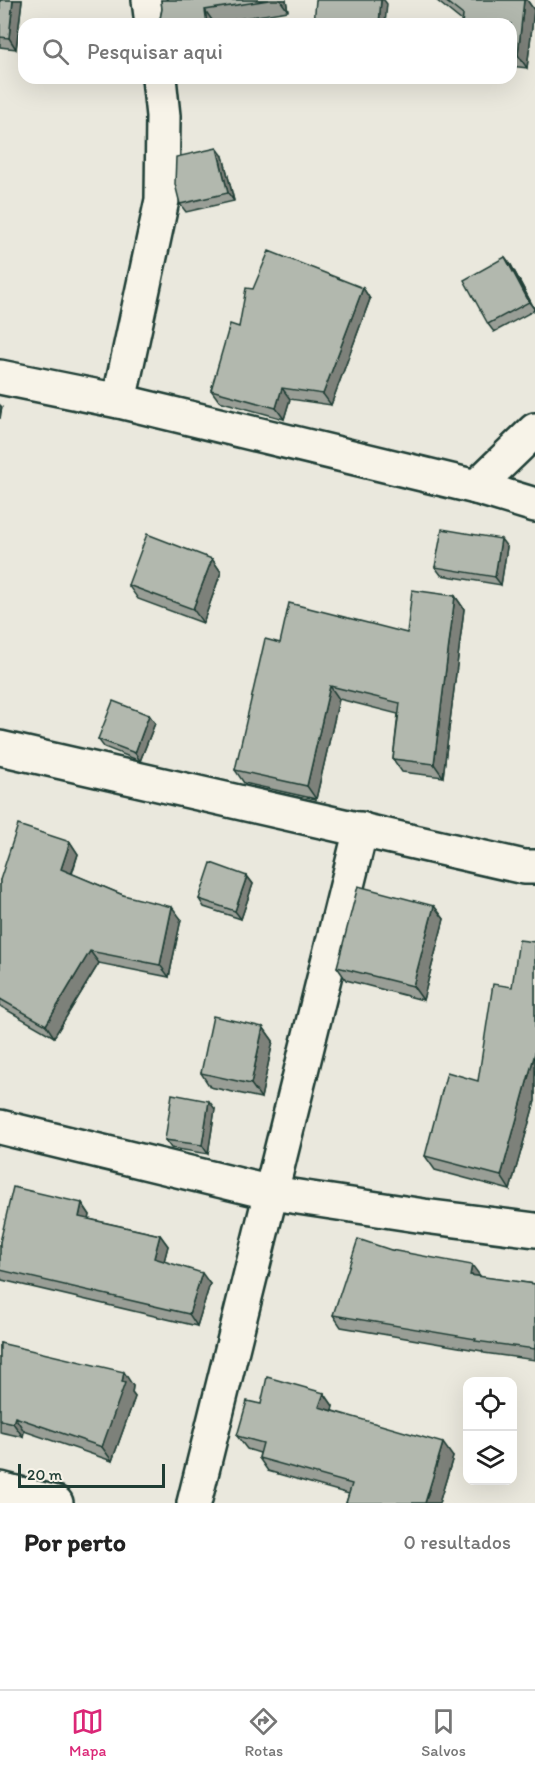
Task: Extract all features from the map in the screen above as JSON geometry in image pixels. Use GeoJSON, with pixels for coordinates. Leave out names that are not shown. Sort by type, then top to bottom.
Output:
{"type":"FeatureCollection","features":[{"type":"Feature","properties":{"kind":"street"},"geometry":{"type":"LineString","coordinates":[[149,0],[151,18]]}},
{"type":"Feature","properties":{"kind":"street"},"geometry":{"type":"LineString","coordinates":[[119,401],[162,200],[163,116],[160,84]]}},
{"type":"Feature","properties":{"kind":"street"},"geometry":{"type":"LineString","coordinates":[[0,377],[119,401],[476,487],[535,505]]}},
{"type":"Feature","properties":{"kind":"street"},"geometry":{"type":"LineString","coordinates":[[476,487],[535,430]]}},
{"type":"Feature","properties":{"kind":"street"},"geometry":{"type":"LineString","coordinates":[[0,748],[524,867],[535,867]]}},
{"type":"Feature","properties":{"kind":"street"},"geometry":{"type":"LineString","coordinates":[[194,1503],[361,829]]}},
{"type":"Feature","properties":{"kind":"street"},"geometry":{"type":"LineString","coordinates":[[0,1127],[272,1192],[435,1218],[535,1230]]}},
{"type":"Feature","properties":{"kind":"street"},"geometry":{"type":"LineString","coordinates":[[0,1489],[56,1503]]}},
{"type":"Feature","properties":{"kind":"building"},"geometry":{"type":"Polygon","coordinates":[[[0,0],[13,0],[9,38],[0,37],[0,0]]]}},
{"type":"Feature","properties":{"kind":"building"},"geometry":{"type":"Polygon","coordinates":[[[161,0],[269,0],[205,10],[206,18],[160,18],[161,0]]]}},
{"type":"Feature","properties":{"kind":"building"},"geometry":{"type":"Polygon","coordinates":[[[316,0],[381,0],[380,18],[314,18],[316,0]]]}},
{"type":"Feature","properties":{"kind":"building"},"geometry":{"type":"Polygon","coordinates":[[[444,0],[524,0],[518,55],[517,18],[463,18],[463,15],[444,0]]]}},
{"type":"Feature","properties":{"kind":"building"},"geometry":{"type":"Polygon","coordinates":[[[217,148],[228,193],[180,204],[175,184],[176,157],[217,148]]]}},
{"type":"Feature","properties":{"kind":"building"},"geometry":{"type":"Polygon","coordinates":[[[269,251],[363,288],[323,394],[282,388],[276,408],[211,390],[230,324],[239,327],[246,288],[253,289],[269,251]]]}},
{"type":"Feature","properties":{"kind":"building"},"geometry":{"type":"Polygon","coordinates":[[[505,257],[529,302],[488,324],[464,280],[505,257]]]}},
{"type":"Feature","properties":{"kind":"building"},"geometry":{"type":"Polygon","coordinates":[[[442,529],[501,539],[495,577],[435,567],[442,529]]]}},
{"type":"Feature","properties":{"kind":"building"},"geometry":{"type":"Polygon","coordinates":[[[147,534],[212,559],[193,609],[128,585],[147,534]]]}},
{"type":"Feature","properties":{"kind":"building"},"geometry":{"type":"Polygon","coordinates":[[[412,590],[455,596],[434,764],[393,759],[400,703],[330,686],[307,786],[235,770],[265,639],[280,643],[289,603],[407,633],[412,590]]]}},
{"type":"Feature","properties":{"kind":"building"},"geometry":{"type":"Polygon","coordinates":[[[113,701],[149,715],[135,753],[98,739],[113,701]]]}},
{"type":"Feature","properties":{"kind":"building"},"geometry":{"type":"Polygon","coordinates":[[[18,825],[70,842],[61,869],[123,895],[172,907],[160,965],[90,951],[46,1025],[0,999],[0,880],[18,825]]]}},
{"type":"Feature","properties":{"kind":"building"},"geometry":{"type":"Polygon","coordinates":[[[211,863],[247,876],[235,911],[199,899],[211,863]]]}},
{"type":"Feature","properties":{"kind":"building"},"geometry":{"type":"Polygon","coordinates":[[[358,886],[434,906],[413,986],[337,967],[358,886]]]}},
{"type":"Feature","properties":{"kind":"building"},"geometry":{"type":"Polygon","coordinates":[[[519,940],[535,942],[535,1053],[501,1176],[425,1156],[447,1072],[478,1081],[493,984],[512,987],[519,940]]]}},
{"type":"Feature","properties":{"kind":"building"},"geometry":{"type":"Polygon","coordinates":[[[213,1016],[263,1027],[251,1084],[201,1073],[213,1016]]]}},
{"type":"Feature","properties":{"kind":"building"},"geometry":{"type":"Polygon","coordinates":[[[172,1094],[209,1101],[202,1145],[165,1140],[172,1094]]]}},
{"type":"Feature","properties":{"kind":"building"},"geometry":{"type":"Polygon","coordinates":[[[13,1187],[82,1203],[79,1217],[160,1235],[154,1258],[202,1273],[189,1314],[0,1270],[0,1242],[13,1187]]]}},
{"type":"Feature","properties":{"kind":"building"},"geometry":{"type":"Polygon","coordinates":[[[358,1239],[391,1250],[472,1265],[470,1275],[535,1284],[535,1349],[475,1341],[476,1339],[333,1315],[358,1239]]]}},
{"type":"Feature","properties":{"kind":"building"},"geometry":{"type":"Polygon","coordinates":[[[0,1343],[124,1372],[122,1382],[125,1383],[102,1447],[15,1417],[13,1423],[0,1420],[0,1343]]]}},
{"type":"Feature","properties":{"kind":"building"},"geometry":{"type":"Polygon","coordinates":[[[267,1377],[324,1393],[319,1407],[443,1443],[425,1503],[346,1503],[352,1484],[259,1458],[263,1443],[237,1436],[247,1401],[261,1404],[267,1377]]]}}]}
